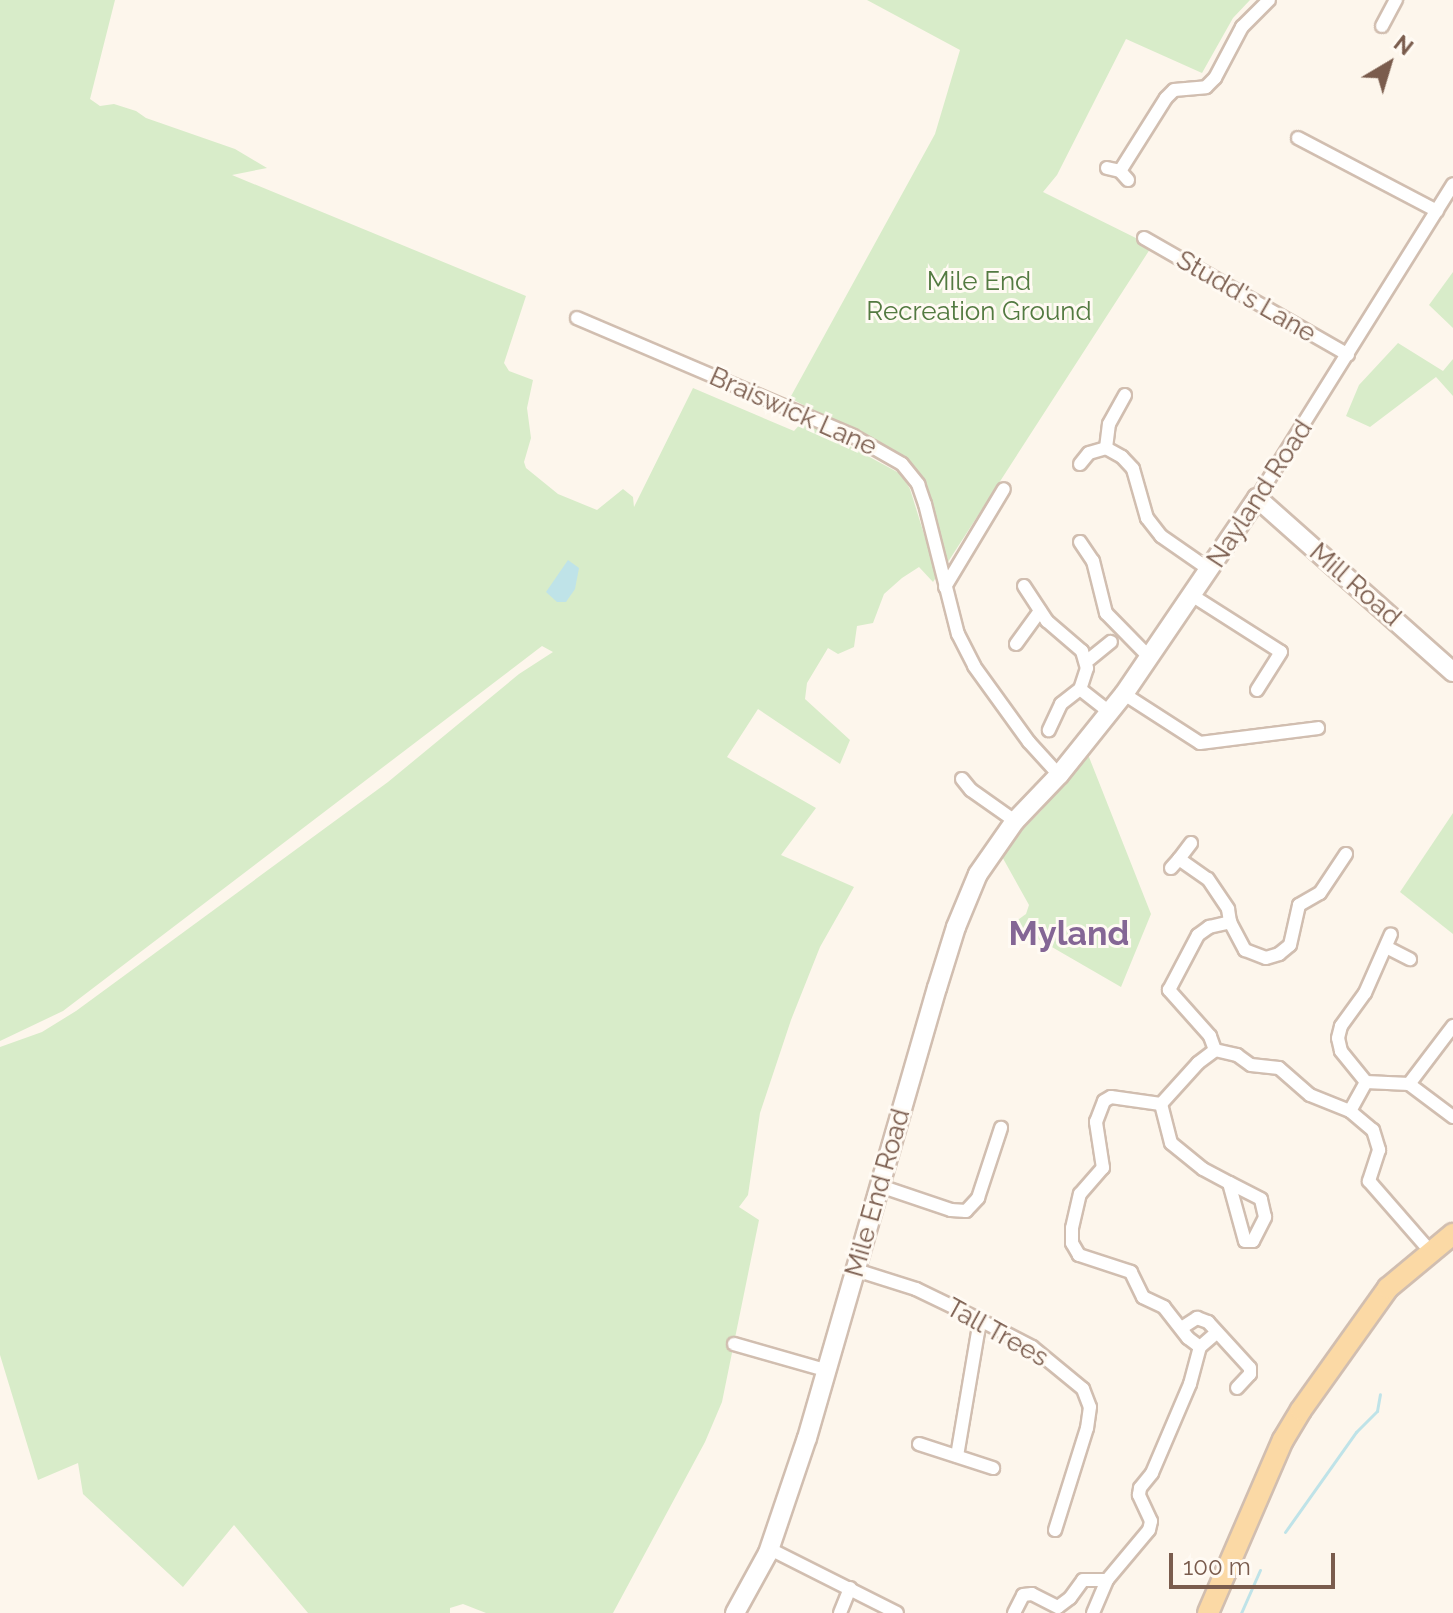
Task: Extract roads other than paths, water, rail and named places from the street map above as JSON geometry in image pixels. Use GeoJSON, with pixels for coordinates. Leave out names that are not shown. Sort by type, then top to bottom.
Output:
{"type":"FeatureCollection","features":[{"type":"Feature","properties":{"kind":"main road"},"geometry":{"type":"LineString","coordinates":[[1208,1613],[1283,1440],[1388,1288],[1453,1234]]}},
{"type":"Feature","properties":{"kind":"street"},"geometry":{"type":"LineString","coordinates":[[1118,173],[1166,98],[1174,90],[1206,87],[1215,78],[1242,27],[1269,0]]}},
{"type":"Feature","properties":{"kind":"street"},"geometry":{"type":"LineString","coordinates":[[1382,26],[1391,2]]}},
{"type":"Feature","properties":{"kind":"street"},"geometry":{"type":"LineString","coordinates":[[1298,138],[1437,211]]}},
{"type":"Feature","properties":{"kind":"street","name":"Nayland Road"},"geometry":{"type":"LineString","coordinates":[[1052,781],[1124,694],[1193,596],[1348,355],[1453,184]]}},
{"type":"Feature","properties":{"kind":"street","name":"Studd's Lane"},"geometry":{"type":"LineString","coordinates":[[1144,238],[1348,355]]}},
{"type":"Feature","properties":{"kind":"street","name":"Braiswick Lane"},"geometry":{"type":"LineString","coordinates":[[577,318],[853,436],[902,464],[918,484],[958,634],[974,666],[1052,781]]}},
{"type":"Feature","properties":{"kind":"street"},"geometry":{"type":"LineString","coordinates":[[1106,448],[1109,424],[1125,395]]}},
{"type":"Feature","properties":{"kind":"street"},"geometry":{"type":"LineString","coordinates":[[1080,464],[1089,453],[1106,448]]}},
{"type":"Feature","properties":{"kind":"street"},"geometry":{"type":"LineString","coordinates":[[1106,448],[1133,469],[1140,505],[1161,536],[1210,570]]}},
{"type":"Feature","properties":{"kind":"street"},"geometry":{"type":"LineString","coordinates":[[945,587],[1004,489]]}},
{"type":"Feature","properties":{"kind":"street","name":"Mill Road"},"geometry":{"type":"LineString","coordinates":[[1257,498],[1453,672]]}},
{"type":"Feature","properties":{"kind":"street"},"geometry":{"type":"LineString","coordinates":[[1080,542],[1093,561],[1106,613],[1150,658]]}},
{"type":"Feature","properties":{"kind":"street"},"geometry":{"type":"LineString","coordinates":[[1024,586],[1059,633],[1082,651],[1086,662],[1080,689],[1061,704],[1049,730]]}},
{"type":"Feature","properties":{"kind":"street"},"geometry":{"type":"LineString","coordinates":[[1193,596],[1284,647],[1257,690]]}},
{"type":"Feature","properties":{"kind":"street"},"geometry":{"type":"LineString","coordinates":[[1016,644],[1040,611]]}},
{"type":"Feature","properties":{"kind":"street"},"geometry":{"type":"LineString","coordinates":[[1086,662],[1111,642]]}},
{"type":"Feature","properties":{"kind":"street"},"geometry":{"type":"LineString","coordinates":[[1080,689],[1108,711]]}},
{"type":"Feature","properties":{"kind":"street"},"geometry":{"type":"LineString","coordinates":[[1124,694],[1200,743],[1318,728]]}},
{"type":"Feature","properties":{"kind":"street"},"geometry":{"type":"LineString","coordinates":[[962,779],[971,790],[1015,821]]}},
{"type":"Feature","properties":{"kind":"street","name":"Mile End Road"},"geometry":{"type":"LineString","coordinates":[[735,1613],[770,1549],[807,1438],[956,927],[987,858],[1015,821],[1052,781]]}},
{"type":"Feature","properties":{"kind":"street"},"geometry":{"type":"LineString","coordinates":[[1191,843],[1175,863],[1208,879],[1218,890],[1245,950],[1266,958],[1279,954],[1290,945],[1295,934],[1299,905],[1320,893],[1346,854]]}},
{"type":"Feature","properties":{"kind":"street"},"geometry":{"type":"LineString","coordinates":[[1215,1050],[1210,1036],[1169,990],[1198,935],[1209,927],[1230,922]]}},
{"type":"Feature","properties":{"kind":"street"},"geometry":{"type":"LineString","coordinates":[[1410,959],[1388,941],[1365,993],[1341,1026],[1338,1038],[1341,1051],[1366,1082],[1409,1084],[1453,1117]]}},
{"type":"Feature","properties":{"kind":"street"},"geometry":{"type":"LineString","coordinates":[[1409,1084],[1453,1026]]}},
{"type":"Feature","properties":{"kind":"street"},"geometry":{"type":"LineString","coordinates":[[1161,1104],[1198,1063],[1215,1050]]}},
{"type":"Feature","properties":{"kind":"street"},"geometry":{"type":"LineString","coordinates":[[1215,1050],[1237,1055],[1251,1065],[1279,1068],[1310,1095],[1350,1111],[1373,1130],[1378,1141],[1369,1181],[1430,1251]]}},
{"type":"Feature","properties":{"kind":"street"},"geometry":{"type":"LineString","coordinates":[[1350,1111],[1366,1082]]}},
{"type":"Feature","properties":{"kind":"street"},"geometry":{"type":"LineString","coordinates":[[1161,1104],[1111,1097],[1099,1109],[1096,1122],[1103,1168],[1080,1194],[1072,1226],[1072,1243],[1079,1255],[1131,1272],[1143,1297],[1164,1307],[1183,1327],[1188,1338],[1200,1347]]}},
{"type":"Feature","properties":{"kind":"street"},"geometry":{"type":"LineString","coordinates":[[1161,1104],[1171,1143],[1203,1169],[1229,1183]]}},
{"type":"Feature","properties":{"kind":"street"},"geometry":{"type":"LineString","coordinates":[[880,1186],[951,1210],[966,1211],[978,1198],[1001,1128]]}},
{"type":"Feature","properties":{"kind":"street","name":"Tall Trees"},"geometry":{"type":"LineString","coordinates":[[856,1270],[916,1289],[1032,1347],[1083,1389],[1090,1407],[1055,1530]]}},
{"type":"Feature","properties":{"kind":"street"},"geometry":{"type":"LineString","coordinates":[[1183,1327],[1197,1318],[1208,1322],[1215,1334],[1250,1368],[1250,1374],[1237,1388]]}},
{"type":"Feature","properties":{"kind":"street"},"geometry":{"type":"LineString","coordinates":[[957,1456],[980,1320]]}},
{"type":"Feature","properties":{"kind":"street"},"geometry":{"type":"LineString","coordinates":[[1093,1613],[1107,1580],[1149,1530],[1151,1521],[1139,1495],[1140,1488],[1158,1460],[1190,1384],[1200,1347],[1215,1334]]}},
{"type":"Feature","properties":{"kind":"street"},"geometry":{"type":"LineString","coordinates":[[734,1344],[825,1370]]}},
{"type":"Feature","properties":{"kind":"street"},"geometry":{"type":"LineString","coordinates":[[919,1444],[993,1468]]}},
{"type":"Feature","properties":{"kind":"street"},"geometry":{"type":"LineString","coordinates":[[770,1549],[897,1613]]}},
{"type":"Feature","properties":{"kind":"street"},"geometry":{"type":"LineString","coordinates":[[1014,1613],[1023,1595],[1032,1594],[1063,1610],[1083,1580],[1107,1580]]}},
{"type":"Feature","properties":{"kind":"street"},"geometry":{"type":"LineString","coordinates":[[840,1613],[850,1588]]}},
{"type":"Feature","properties":{"kind":"water"},"geometry":{"type":"Polygon","coordinates":[[[568,560],[579,568],[575,589],[566,602],[557,602],[546,592],[568,560]]]}},
{"type":"Feature","properties":{"kind":"waterway"},"geometry":{"type":"LineString","coordinates":[[1285,1532],[1356,1432],[1377,1411],[1380,1394]]}},
{"type":"Feature","properties":{"kind":"waterway"},"geometry":{"type":"LineString","coordinates":[[1241,1613],[1260,1570]]}},
{"type":"Feature","properties":{"kind":"district","name":"Myland"},"geometry":{"type":"Point","coordinates":[1069,934]}},
{"type":"Feature","properties":{"kind":"park label","name":"Mile End Recreation Ground"},"geometry":{"type":"Point","coordinates":[979,297]}}]}
